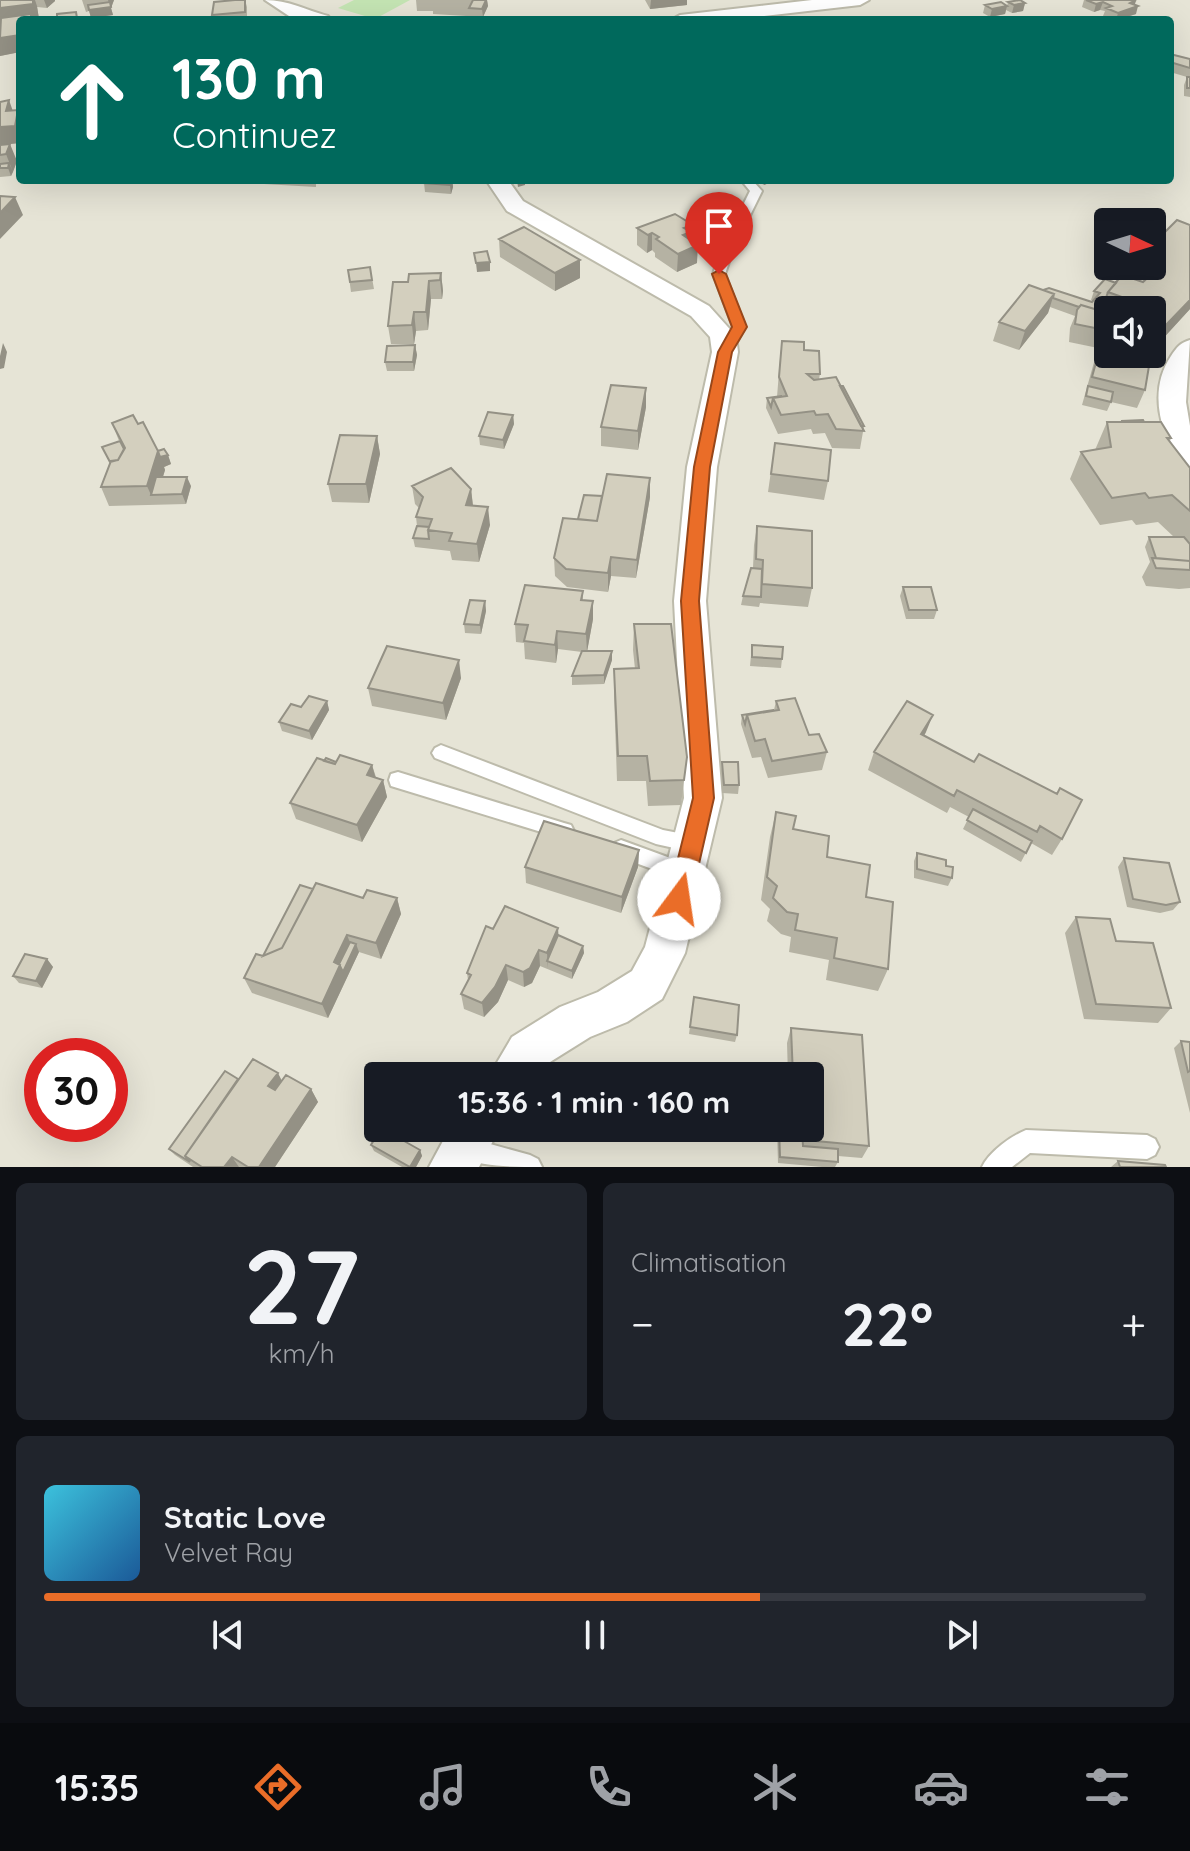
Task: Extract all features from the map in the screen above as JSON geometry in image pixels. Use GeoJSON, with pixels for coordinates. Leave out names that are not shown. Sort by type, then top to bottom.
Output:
{"type":"FeatureCollection","features":[{"type":"Feature","properties":{"kind":"street"},"geometry":{"type":"LineString","coordinates":[[274,0],[301,16]]}},
{"type":"Feature","properties":{"kind":"street"},"geometry":{"type":"LineString","coordinates":[[716,16],[860,0]]}},
{"type":"Feature","properties":{"kind":"street"},"geometry":{"type":"LineString","coordinates":[[500,184],[515,206],[700,311],[723,336],[725,352],[702,467],[690,601],[703,798],[664,953],[647,985],[612,1007],[575,1022],[527,1052],[520,1062]]}},
{"type":"Feature","properties":{"kind":"street"},"geometry":{"type":"LineString","coordinates":[[1190,348],[1181,358],[1173,388],[1172,416],[1190,458]]}},
{"type":"Feature","properties":{"kind":"lane"},"geometry":{"type":"LineString","coordinates":[[725,352],[739,327],[719,274],[727,250],[756,191],[750,184]]}},
{"type":"Feature","properties":{"kind":"lane"},"geometry":{"type":"LineString","coordinates":[[441,753],[663,838],[690,858]]}},
{"type":"Feature","properties":{"kind":"lane"},"geometry":{"type":"LineString","coordinates":[[398,780],[576,835]]}},
{"type":"Feature","properties":{"kind":"lane"},"geometry":{"type":"LineString","coordinates":[[606,844],[690,858]]}},
{"type":"Feature","properties":{"kind":"lane"},"geometry":{"type":"LineString","coordinates":[[994,1167],[1026,1141],[1147,1147]]}},
{"type":"Feature","properties":{"kind":"lane"},"geometry":{"type":"LineString","coordinates":[[464,1148],[530,1167]]}},
{"type":"Feature","properties":{"kind":"shaded area"},"geometry":{"type":"Polygon","coordinates":[[[0,0],[1190,0],[1190,1167],[0,1167],[0,0]]]}},
{"type":"Feature","properties":{"kind":"green space"},"geometry":{"type":"Polygon","coordinates":[[[354,0],[410,0],[381,16],[365,16],[338,8],[354,0]]]}},
{"type":"Feature","properties":{"kind":"building"},"geometry":{"type":"Polygon","coordinates":[[[0,0],[33,0],[33,4],[0,8],[0,0]]]}},
{"type":"Feature","properties":{"kind":"building"},"geometry":{"type":"Polygon","coordinates":[[[245,0],[245,12],[212,15],[214,2],[245,0]]]}},
{"type":"Feature","properties":{"kind":"building"},"geometry":{"type":"Polygon","coordinates":[[[473,0],[486,0],[482,9],[469,8],[473,0]]]}},
{"type":"Feature","properties":{"kind":"building"},"geometry":{"type":"Polygon","coordinates":[[[1020,0],[1025,3],[1014,5],[1008,2],[1020,0]]]}},
{"type":"Feature","properties":{"kind":"building"},"geometry":{"type":"Polygon","coordinates":[[[1086,0],[1136,0],[1130,3],[1138,6],[1118,13],[1106,8],[1112,6],[1103,2],[1096,4],[1086,0]]]}},
{"type":"Feature","properties":{"kind":"building"},"geometry":{"type":"Polygon","coordinates":[[[110,2],[111,7],[89,10],[88,5],[110,2]]]}},
{"type":"Feature","properties":{"kind":"building"},"geometry":{"type":"Polygon","coordinates":[[[1001,2],[1007,6],[992,9],[985,5],[1001,2]]]}},
{"type":"Feature","properties":{"kind":"building"},"geometry":{"type":"Polygon","coordinates":[[[76,12],[77,16],[57,16],[76,12]]]}},
{"type":"Feature","properties":{"kind":"building"},"geometry":{"type":"Polygon","coordinates":[[[16,16],[16,36],[0,38],[1,18],[16,16]]]}},
{"type":"Feature","properties":{"kind":"building"},"geometry":{"type":"Polygon","coordinates":[[[1174,55],[1190,59],[1190,68],[1174,63],[1174,55]]]}},
{"type":"Feature","properties":{"kind":"building"},"geometry":{"type":"Polygon","coordinates":[[[9,100],[6,111],[16,110],[15,126],[0,127],[0,102],[9,100]]]}},
{"type":"Feature","properties":{"kind":"building"},"geometry":{"type":"Polygon","coordinates":[[[10,144],[6,154],[0,155],[0,145],[10,144]]]}},
{"type":"Feature","properties":{"kind":"building"},"geometry":{"type":"Polygon","coordinates":[[[0,196],[15,197],[0,213],[0,196]]]}},
{"type":"Feature","properties":{"kind":"building"},"geometry":{"type":"Polygon","coordinates":[[[675,214],[693,225],[684,228],[691,232],[683,235],[698,245],[678,254],[656,239],[659,237],[637,228],[675,214]]]}},
{"type":"Feature","properties":{"kind":"building"},"geometry":{"type":"Polygon","coordinates":[[[1177,220],[1190,225],[1190,300],[1166,325],[1166,296],[1119,296],[1108,292],[1118,280],[1166,280],[1166,231],[1177,220]]]}},
{"type":"Feature","properties":{"kind":"building"},"geometry":{"type":"Polygon","coordinates":[[[524,227],[580,260],[555,273],[499,239],[524,227]]]}},
{"type":"Feature","properties":{"kind":"building"},"geometry":{"type":"Polygon","coordinates":[[[487,251],[490,262],[476,263],[474,253],[487,251]]]}},
{"type":"Feature","properties":{"kind":"building"},"geometry":{"type":"Polygon","coordinates":[[[370,267],[372,280],[350,282],[348,270],[370,267]]]}},
{"type":"Feature","properties":{"kind":"building"},"geometry":{"type":"Polygon","coordinates":[[[441,273],[440,280],[429,281],[426,312],[414,312],[412,325],[388,326],[393,282],[408,282],[409,274],[441,273]]]}},
{"type":"Feature","properties":{"kind":"building"},"geometry":{"type":"Polygon","coordinates":[[[1104,280],[1116,283],[1107,296],[1097,296],[1100,293],[1094,291],[1104,280]]]}},
{"type":"Feature","properties":{"kind":"building"},"geometry":{"type":"Polygon","coordinates":[[[1029,285],[1054,294],[1025,331],[999,322],[1029,285]]]}},
{"type":"Feature","properties":{"kind":"building"},"geometry":{"type":"Polygon","coordinates":[[[1049,288],[1092,302],[1094,300],[1094,309],[1079,307],[1053,298],[1054,294],[1043,290],[1049,288]]]}},
{"type":"Feature","properties":{"kind":"building"},"geometry":{"type":"Polygon","coordinates":[[[1081,305],[1094,309],[1094,328],[1075,324],[1081,305]]]}},
{"type":"Feature","properties":{"kind":"building"},"geometry":{"type":"Polygon","coordinates":[[[782,341],[804,342],[804,350],[819,351],[820,374],[807,374],[814,380],[836,377],[864,431],[836,429],[828,414],[816,415],[814,411],[781,415],[773,398],[787,396],[779,377],[782,341]]]}},
{"type":"Feature","properties":{"kind":"building"},"geometry":{"type":"Polygon","coordinates":[[[415,345],[413,362],[385,362],[387,346],[415,345]]]}},
{"type":"Feature","properties":{"kind":"building"},"geometry":{"type":"Polygon","coordinates":[[[1094,368],[1149,368],[1145,390],[1092,377],[1094,368]]]}},
{"type":"Feature","properties":{"kind":"building"},"geometry":{"type":"Polygon","coordinates":[[[611,385],[646,388],[638,431],[601,427],[611,385]]]}},
{"type":"Feature","properties":{"kind":"building"},"geometry":{"type":"Polygon","coordinates":[[[840,386],[843,386],[864,426],[861,426],[840,386]]]}},
{"type":"Feature","properties":{"kind":"building"},"geometry":{"type":"Polygon","coordinates":[[[1088,386],[1113,392],[1111,402],[1086,396],[1088,386]]]}},
{"type":"Feature","properties":{"kind":"building"},"geometry":{"type":"Polygon","coordinates":[[[488,412],[513,415],[503,440],[479,436],[488,412]]]}},
{"type":"Feature","properties":{"kind":"building"},"geometry":{"type":"Polygon","coordinates":[[[133,415],[138,424],[143,422],[158,451],[147,486],[101,487],[111,461],[118,460],[125,448],[112,423],[133,415]]]}},
{"type":"Feature","properties":{"kind":"building"},"geometry":{"type":"Polygon","coordinates":[[[1107,422],[1161,422],[1171,438],[1167,438],[1190,468],[1190,511],[1172,495],[1149,498],[1145,493],[1112,498],[1081,452],[1111,447],[1107,422]]]}},
{"type":"Feature","properties":{"kind":"building"},"geometry":{"type":"Polygon","coordinates":[[[340,435],[377,436],[366,484],[328,484],[340,435]]]}},
{"type":"Feature","properties":{"kind":"building"},"geometry":{"type":"Polygon","coordinates":[[[120,441],[124,449],[118,460],[110,462],[102,447],[120,441]]]}},
{"type":"Feature","properties":{"kind":"building"},"geometry":{"type":"Polygon","coordinates":[[[775,443],[831,450],[828,481],[771,474],[775,443]]]}},
{"type":"Feature","properties":{"kind":"building"},"geometry":{"type":"Polygon","coordinates":[[[164,449],[168,455],[160,457],[158,451],[164,449]]]}},
{"type":"Feature","properties":{"kind":"building"},"geometry":{"type":"Polygon","coordinates":[[[451,468],[471,489],[466,505],[488,507],[477,544],[449,541],[452,533],[428,530],[432,519],[416,517],[423,497],[412,486],[451,468]]]}},
{"type":"Feature","properties":{"kind":"building"},"geometry":{"type":"Polygon","coordinates":[[[607,474],[650,478],[637,560],[611,557],[608,573],[566,569],[554,558],[563,518],[597,521],[607,474]]]}},
{"type":"Feature","properties":{"kind":"building"},"geometry":{"type":"Polygon","coordinates":[[[156,477],[187,477],[182,494],[151,495],[156,477]]]}},
{"type":"Feature","properties":{"kind":"building"},"geometry":{"type":"Polygon","coordinates":[[[584,495],[602,496],[597,521],[578,519],[584,495]]]}},
{"type":"Feature","properties":{"kind":"building"},"geometry":{"type":"Polygon","coordinates":[[[417,526],[429,527],[429,539],[413,538],[417,526]]]}},
{"type":"Feature","properties":{"kind":"building"},"geometry":{"type":"Polygon","coordinates":[[[757,526],[812,531],[812,588],[762,584],[763,560],[756,559],[757,526]]]}},
{"type":"Feature","properties":{"kind":"building"},"geometry":{"type":"Polygon","coordinates":[[[1149,537],[1184,537],[1190,544],[1190,561],[1156,558],[1149,537]]]}},
{"type":"Feature","properties":{"kind":"building"},"geometry":{"type":"Polygon","coordinates":[[[1152,558],[1190,561],[1190,570],[1156,568],[1152,558]]]}},
{"type":"Feature","properties":{"kind":"building"},"geometry":{"type":"Polygon","coordinates":[[[751,568],[762,569],[761,597],[743,596],[751,568]]]}},
{"type":"Feature","properties":{"kind":"building"},"geometry":{"type":"Polygon","coordinates":[[[525,585],[583,591],[581,600],[593,601],[586,634],[557,631],[555,645],[524,641],[528,625],[515,624],[525,585]]]}},
{"type":"Feature","properties":{"kind":"building"},"geometry":{"type":"Polygon","coordinates":[[[903,587],[931,587],[937,610],[909,610],[903,587]]]}},
{"type":"Feature","properties":{"kind":"building"},"geometry":{"type":"Polygon","coordinates":[[[470,600],[485,601],[480,625],[464,624],[470,600]]]}},
{"type":"Feature","properties":{"kind":"building"},"geometry":{"type":"Polygon","coordinates":[[[634,624],[671,624],[687,757],[684,780],[650,781],[647,756],[618,756],[614,669],[639,668],[634,624]]]}},
{"type":"Feature","properties":{"kind":"building"},"geometry":{"type":"Polygon","coordinates":[[[752,645],[783,647],[782,659],[752,657],[752,645]]]}},
{"type":"Feature","properties":{"kind":"building"},"geometry":{"type":"Polygon","coordinates":[[[387,646],[459,660],[443,703],[368,688],[387,646]]]}},
{"type":"Feature","properties":{"kind":"building"},"geometry":{"type":"Polygon","coordinates":[[[582,651],[612,651],[604,675],[572,676],[582,651]]]}},
{"type":"Feature","properties":{"kind":"building"},"geometry":{"type":"Polygon","coordinates":[[[309,696],[327,701],[309,731],[279,722],[291,704],[301,707],[309,696]]]}},
{"type":"Feature","properties":{"kind":"building"},"geometry":{"type":"Polygon","coordinates":[[[795,698],[809,735],[819,734],[827,752],[772,761],[765,739],[755,741],[747,715],[779,710],[776,701],[795,698]]]}},
{"type":"Feature","properties":{"kind":"building"},"geometry":{"type":"Polygon","coordinates":[[[907,701],[933,715],[921,734],[974,762],[979,754],[1057,794],[1060,788],[1082,800],[1062,839],[1040,826],[1037,832],[957,790],[954,796],[874,752],[907,701]]]}},
{"type":"Feature","properties":{"kind":"building"},"geometry":{"type":"Polygon","coordinates":[[[340,755],[372,765],[367,775],[383,780],[357,825],[290,803],[317,758],[335,764],[340,755]]]}},
{"type":"Feature","properties":{"kind":"building"},"geometry":{"type":"Polygon","coordinates":[[[722,762],[738,762],[739,785],[724,785],[722,762]]]}},
{"type":"Feature","properties":{"kind":"building"},"geometry":{"type":"Polygon","coordinates":[[[973,809],[1032,841],[1026,853],[967,820],[973,809]]]}},
{"type":"Feature","properties":{"kind":"building"},"geometry":{"type":"Polygon","coordinates":[[[776,812],[796,816],[793,829],[829,836],[827,857],[870,865],[866,897],[893,902],[888,969],[834,958],[837,938],[795,930],[798,914],[787,912],[773,898],[777,886],[767,877],[776,812]]]}},
{"type":"Feature","properties":{"kind":"building"},"geometry":{"type":"Polygon","coordinates":[[[544,821],[639,850],[622,897],[525,867],[544,821]]]}},
{"type":"Feature","properties":{"kind":"building"},"geometry":{"type":"Polygon","coordinates":[[[917,853],[946,860],[946,866],[953,867],[952,878],[917,869],[917,853]]]}},
{"type":"Feature","properties":{"kind":"building"},"geometry":{"type":"Polygon","coordinates":[[[1124,858],[1169,863],[1180,902],[1166,905],[1133,899],[1124,858]]]}},
{"type":"Feature","properties":{"kind":"building"},"geometry":{"type":"Polygon","coordinates":[[[316,883],[363,898],[367,890],[397,898],[376,943],[347,935],[334,962],[340,965],[322,1004],[244,978],[256,954],[263,956],[282,948],[316,883]]]}},
{"type":"Feature","properties":{"kind":"building"},"geometry":{"type":"Polygon","coordinates":[[[300,885],[313,889],[282,948],[263,956],[300,885]]]}},
{"type":"Feature","properties":{"kind":"building"},"geometry":{"type":"Polygon","coordinates":[[[505,906],[558,928],[547,953],[539,950],[530,968],[523,972],[506,965],[495,987],[482,1003],[461,994],[471,975],[467,973],[486,926],[493,929],[505,906]]]}},
{"type":"Feature","properties":{"kind":"building"},"geometry":{"type":"Polygon","coordinates":[[[1076,917],[1110,919],[1116,941],[1153,943],[1171,1008],[1096,1004],[1076,917]]]}},
{"type":"Feature","properties":{"kind":"building"},"geometry":{"type":"Polygon","coordinates":[[[558,935],[583,946],[572,971],[547,961],[558,935]]]}},
{"type":"Feature","properties":{"kind":"building"},"geometry":{"type":"Polygon","coordinates":[[[350,942],[356,944],[343,972],[339,964],[350,942]]]}},
{"type":"Feature","properties":{"kind":"building"},"geometry":{"type":"Polygon","coordinates":[[[25,954],[47,959],[36,981],[13,976],[25,954]]]}},
{"type":"Feature","properties":{"kind":"building"},"geometry":{"type":"Polygon","coordinates":[[[694,997],[739,1005],[737,1035],[690,1027],[694,997]]]}},
{"type":"Feature","properties":{"kind":"building"},"geometry":{"type":"Polygon","coordinates":[[[791,1028],[862,1035],[869,1146],[824,1142],[824,1062],[792,1062],[791,1028]]]}},
{"type":"Feature","properties":{"kind":"building"},"geometry":{"type":"Polygon","coordinates":[[[1181,1041],[1190,1042],[1188,1072],[1181,1041]]]}},
{"type":"Feature","properties":{"kind":"building"},"geometry":{"type":"Polygon","coordinates":[[[253,1059],[278,1073],[268,1086],[275,1090],[286,1075],[311,1089],[259,1167],[248,1167],[232,1157],[224,1167],[202,1167],[185,1156],[253,1059]]]}},
{"type":"Feature","properties":{"kind":"building"},"geometry":{"type":"Polygon","coordinates":[[[225,1071],[238,1079],[185,1156],[190,1162],[169,1149],[225,1071]]]}},
{"type":"Feature","properties":{"kind":"building"},"geometry":{"type":"Polygon","coordinates":[[[373,1142],[406,1142],[420,1150],[410,1167],[371,1145],[373,1142]]]}},
{"type":"Feature","properties":{"kind":"building"},"geometry":{"type":"Polygon","coordinates":[[[779,1142],[803,1142],[803,1146],[838,1149],[838,1162],[780,1157],[779,1142]]]}},
{"type":"Feature","properties":{"kind":"building"},"geometry":{"type":"Polygon","coordinates":[[[1118,1161],[1165,1165],[1166,1167],[1120,1167],[1118,1161]]]}},
{"type":"Feature","properties":{"kind":"route"},"geometry":{"type":"LineString","coordinates":[[679,899],[703,798],[690,601],[702,467],[725,352],[739,327],[735,308],[724,292],[719,274]]}}]}
